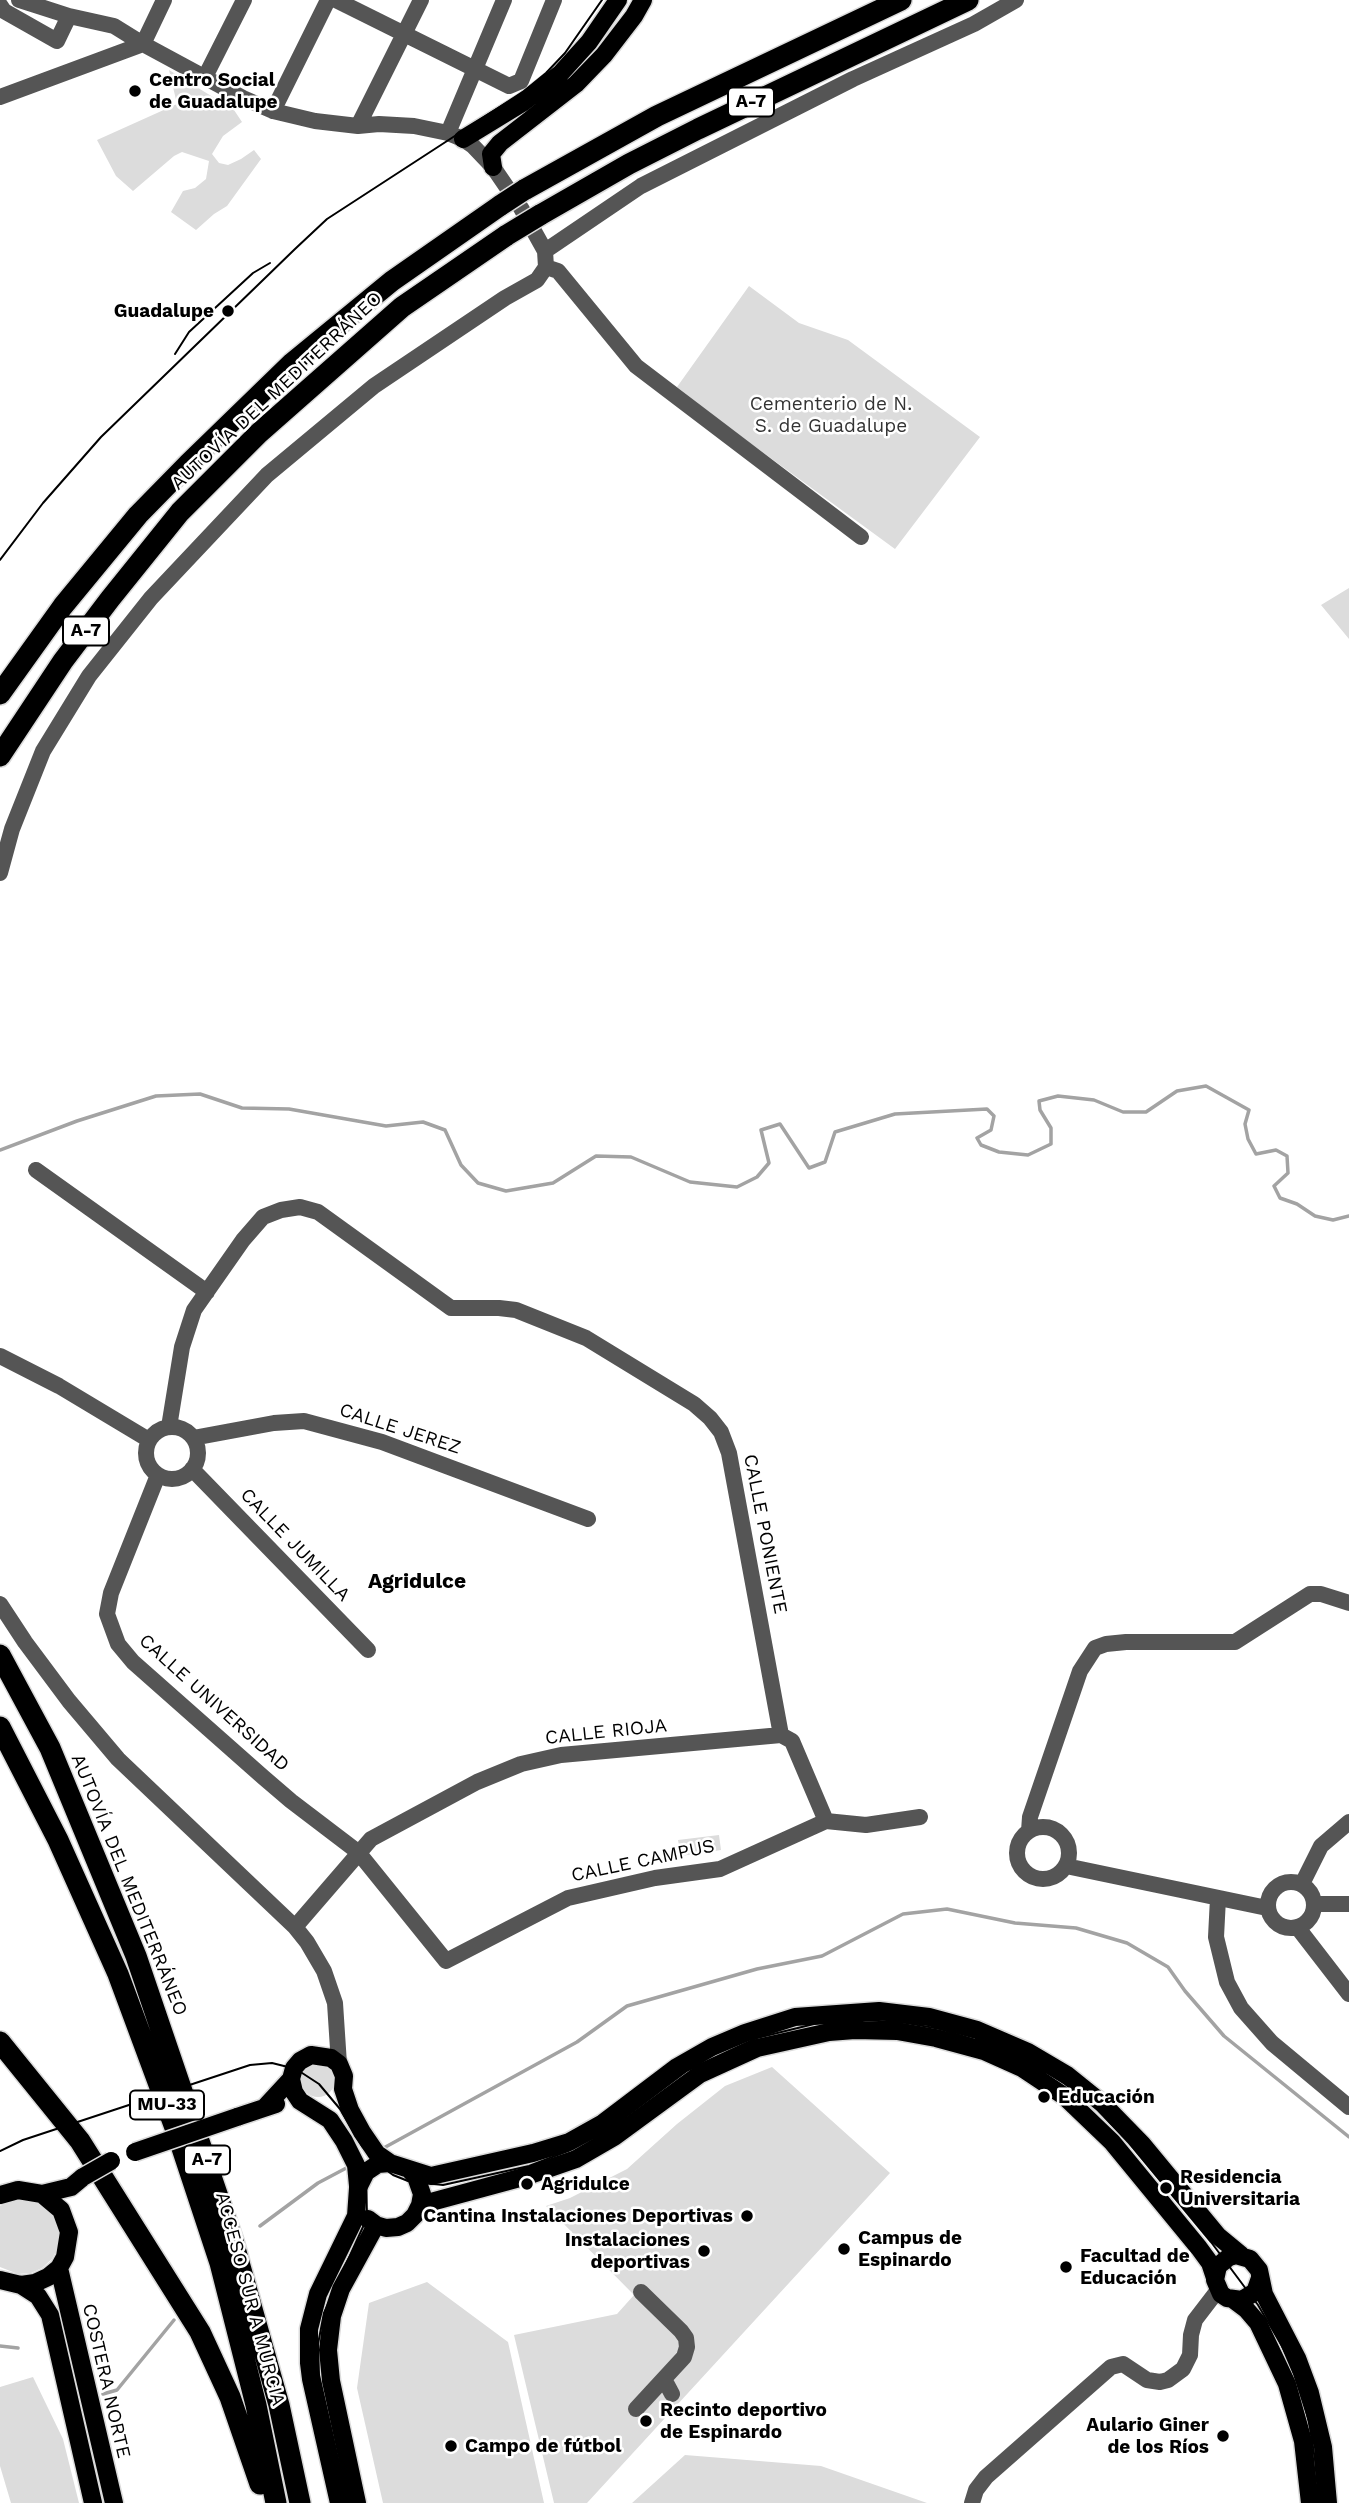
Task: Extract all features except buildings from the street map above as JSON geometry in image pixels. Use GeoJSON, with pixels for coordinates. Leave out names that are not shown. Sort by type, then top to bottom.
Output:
{"type":"FeatureCollection","features":[{"type":"Feature","properties":{"kind":"highway","name":"AUTOVÍA DEL MEDITERRÁNEO"},"geometry":{"type":"LineString","coordinates":[[0,694],[63,606],[138,515],[292,363],[392,281],[524,190],[657,117],[901,0]]}},
{"type":"Feature","properties":{"kind":"highway","name":"AUTOVÍA DEL MEDITERRÁNEO"},"geometry":{"type":"LineString","coordinates":[[0,757],[63,661],[180,512],[259,433],[402,307],[507,235],[629,163],[968,0]]}},
{"type":"Feature","properties":{"kind":"highway"},"geometry":{"type":"LineString","coordinates":[[0,737],[56,657],[180,512]]}},
{"type":"Feature","properties":{"kind":"highway","name":"AUTOVÍA DEL MEDITERRÁNEO"},"geometry":{"type":"LineString","coordinates":[[0,1655],[50,1748],[136,1956],[233,2242],[279,2405],[300,2503]]}},
{"type":"Feature","properties":{"kind":"highway"},"geometry":{"type":"LineString","coordinates":[[0,1681],[52,1768],[83,1827]]}},
{"type":"Feature","properties":{"kind":"highway","name":"ACCESO SUR A MURCIA"},"geometry":{"type":"LineString","coordinates":[[0,1727],[58,1840],[118,1974],[177,2133],[223,2275],[256,2406],[276,2503]]}},
{"type":"Feature","properties":{"kind":"highway"},"geometry":{"type":"LineString","coordinates":[[0,2042],[80,2141],[200,2332],[240,2423],[264,2503]]}},
{"type":"Feature","properties":{"kind":"main road"},"geometry":{"type":"LineString","coordinates":[[461,139],[522,103],[560,74],[589,42],[618,0]]}},
{"type":"Feature","properties":{"kind":"main road"},"geometry":{"type":"LineString","coordinates":[[493,167],[491,154],[500,143],[576,84],[604,55],[643,0]]}},
{"type":"Feature","properties":{"kind":"main road"},"geometry":{"type":"LineString","coordinates":[[461,139],[539,114]]}},
{"type":"Feature","properties":{"kind":"main road"},"geometry":{"type":"LineString","coordinates":[[266,2106],[291,2079],[294,2068],[300,2061],[312,2055],[325,2055],[339,2064],[350,2110],[377,2154],[390,2163],[431,2176],[569,2142],[603,2123],[677,2067],[712,2047],[745,2032],[795,2017],[854,2012],[903,2013],[977,2030],[1028,2052],[1067,2075],[1116,2117],[1142,2144],[1218,2236],[1256,2264],[1266,2300],[1297,2358],[1310,2393],[1323,2446],[1328,2503]]}},
{"type":"Feature","properties":{"kind":"main road"},"geometry":{"type":"LineString","coordinates":[[420,2205],[536,2174],[576,2159],[614,2137],[693,2078],[757,2048],[828,2032],[897,2031],[984,2051],[1022,2068],[1064,2096],[1112,2142],[1199,2248],[1210,2263],[1217,2284],[1227,2298],[1242,2300],[1255,2292],[1260,2278]]}},
{"type":"Feature","properties":{"kind":"main road"},"geometry":{"type":"LineString","coordinates":[[291,2079],[294,2092],[304,2103],[330,2120],[356,2165],[356,2216],[318,2294],[309,2329],[311,2379],[339,2503]]}},
{"type":"Feature","properties":{"kind":"main road"},"geometry":{"type":"LineString","coordinates":[[42,2194],[77,2182],[111,2161],[266,2106],[304,2103],[319,2107],[334,2102],[343,2089]]}},
{"type":"Feature","properties":{"kind":"main road"},"geometry":{"type":"LineString","coordinates":[[390,2163],[378,2164],[366,2172],[357,2194],[360,2210],[376,2225],[398,2227],[415,2215],[422,2193],[408,2169]]}},
{"type":"Feature","properties":{"kind":"main road","name":"COSTERA NORTE"},"geometry":{"type":"LineString","coordinates":[[6,2283],[35,2283],[59,2268],[69,2245],[66,2197],[77,2182]]}},
{"type":"Feature","properties":{"kind":"main road"},"geometry":{"type":"LineString","coordinates":[[0,2195],[18,2190],[42,2194],[53,2201],[66,2220]]}},
{"type":"Feature","properties":{"kind":"main road"},"geometry":{"type":"LineString","coordinates":[[357,2503],[331,2381],[328,2350],[332,2316],[341,2289],[376,2225]]}},
{"type":"Feature","properties":{"kind":"main road"},"geometry":{"type":"LineString","coordinates":[[1217,2284],[1218,2266],[1229,2256],[1241,2255]]}},
{"type":"Feature","properties":{"kind":"main road","name":"COSTERA NORTE"},"geometry":{"type":"LineString","coordinates":[[59,2268],[114,2503]]}},
{"type":"Feature","properties":{"kind":"main road","name":"COSTERA NORTE"},"geometry":{"type":"LineString","coordinates":[[6,2283],[38,2296],[50,2315],[93,2503]]}},
{"type":"Feature","properties":{"kind":"main road"},"geometry":{"type":"LineString","coordinates":[[1234,2300],[1258,2323],[1287,2384],[1303,2441],[1310,2503]]}},
{"type":"Feature","properties":{"kind":"street"},"geometry":{"type":"LineString","coordinates":[[19,0],[69,16],[114,26],[243,98],[273,111],[315,121],[358,126],[402,125],[461,139],[493,167],[522,208],[545,259],[558,271],[636,366],[861,537]]}},
{"type":"Feature","properties":{"kind":"street"},"geometry":{"type":"LineString","coordinates":[[0,97],[143,44],[164,0]]}},
{"type":"Feature","properties":{"kind":"street"},"geometry":{"type":"LineString","coordinates":[[205,77],[244,0]]}},
{"type":"Feature","properties":{"kind":"street"},"geometry":{"type":"LineString","coordinates":[[273,111],[328,0]]}},
{"type":"Feature","properties":{"kind":"street"},"geometry":{"type":"LineString","coordinates":[[336,0],[509,86],[521,81],[554,0]]}},
{"type":"Feature","properties":{"kind":"street"},"geometry":{"type":"LineString","coordinates":[[358,126],[421,0]]}},
{"type":"Feature","properties":{"kind":"street"},"geometry":{"type":"LineString","coordinates":[[461,139],[475,70],[504,0]]}},
{"type":"Feature","properties":{"kind":"street"},"geometry":{"type":"LineString","coordinates":[[0,873],[12,829],[43,751],[89,676],[151,598],[267,475],[374,386],[505,298],[537,280],[545,259],[641,186],[853,79],[974,24],[1016,0]]}},
{"type":"Feature","properties":{"kind":"street"},"geometry":{"type":"LineString","coordinates":[[0,5],[4,11],[57,41],[69,16]]}},
{"type":"Feature","properties":{"kind":"street"},"geometry":{"type":"LineString","coordinates":[[36,1170],[207,1292]]}},
{"type":"Feature","properties":{"kind":"street","name":"CALLE PONIENTE"},"geometry":{"type":"LineString","coordinates":[[169,1427],[181,1347],[194,1310],[243,1240],[263,1217],[281,1210],[300,1207],[318,1212],[451,1308],[516,1310],[586,1338],[694,1404],[721,1432],[729,1453],[781,1735]]}},
{"type":"Feature","properties":{"kind":"street"},"geometry":{"type":"LineString","coordinates":[[0,1356],[59,1386],[149,1440]]}},
{"type":"Feature","properties":{"kind":"street","name":"CALLE JEREZ"},"geometry":{"type":"LineString","coordinates":[[193,1438],[274,1423],[304,1421],[382,1442],[588,1519]]}},
{"type":"Feature","properties":{"kind":"street"},"geometry":{"type":"LineString","coordinates":[[169,1427],[187,1431],[193,1438],[198,1448],[197,1460],[185,1475],[176,1478],[158,1475],[148,1463],[146,1447],[149,1440],[161,1429],[169,1427]]}},
{"type":"Feature","properties":{"kind":"street","name":"CALLE JUMILLA"},"geometry":{"type":"LineString","coordinates":[[192,1469],[368,1650]]}},
{"type":"Feature","properties":{"kind":"street","name":"CALLE UNIVERSIDAD"},"geometry":{"type":"LineString","coordinates":[[158,1475],[111,1593],[107,1614],[118,1644],[133,1662],[272,1785],[358,1852]]}},
{"type":"Feature","properties":{"kind":"street"},"geometry":{"type":"LineString","coordinates":[[1029,1831],[1030,1816],[1080,1671],[1095,1648],[1126,1642],[1235,1642],[1310,1594],[1321,1594],[1349,1603]]}},
{"type":"Feature","properties":{"kind":"street"},"geometry":{"type":"LineString","coordinates":[[0,1604],[24,1642],[118,1759],[295,1927],[324,1971],[335,2003],[339,2064]]}},
{"type":"Feature","properties":{"kind":"street"},"geometry":{"type":"LineString","coordinates":[[781,1735],[792,1741],[826,1821],[866,1825],[920,1817]]}},
{"type":"Feature","properties":{"kind":"street","name":"CALLE RIOJA"},"geometry":{"type":"LineString","coordinates":[[295,1927],[371,1839],[477,1782],[521,1764],[561,1755],[781,1735]]}},
{"type":"Feature","properties":{"kind":"street","name":"CALLE CAMPUS"},"geometry":{"type":"LineString","coordinates":[[358,1852],[446,1961],[568,1898],[655,1878],[720,1869],[826,1821]]}},
{"type":"Feature","properties":{"kind":"street"},"geometry":{"type":"LineString","coordinates":[[1302,1884],[1321,1846],[1349,1822]]}},
{"type":"Feature","properties":{"kind":"street"},"geometry":{"type":"LineString","coordinates":[[1046,1827],[1062,1835],[1069,1851],[1067,1863],[1059,1874],[1052,1878],[1035,1879],[1027,1875],[1017,1861],[1016,1853],[1022,1837],[1029,1831],[1046,1827]]}},
{"type":"Feature","properties":{"kind":"street"},"geometry":{"type":"LineString","coordinates":[[1067,1863],[1218,1898],[1267,1905]]}},
{"type":"Feature","properties":{"kind":"street"},"geometry":{"type":"LineString","coordinates":[[1067,1863],[1267,1905]]}},
{"type":"Feature","properties":{"kind":"street"},"geometry":{"type":"LineString","coordinates":[[1295,1882],[1302,1884],[1311,1893],[1314,1904],[1309,1919],[1298,1928],[1290,1929],[1275,1923],[1267,1905],[1274,1888],[1280,1884],[1295,1882]]}},
{"type":"Feature","properties":{"kind":"street"},"geometry":{"type":"LineString","coordinates":[[1218,1898],[1216,1937],[1227,1982],[1241,2008],[1272,2043],[1349,2107]]}},
{"type":"Feature","properties":{"kind":"street"},"geometry":{"type":"LineString","coordinates":[[1314,1904],[1349,1904]]}},
{"type":"Feature","properties":{"kind":"street"},"geometry":{"type":"LineString","coordinates":[[1298,1928],[1349,1994]]}},
{"type":"Feature","properties":{"kind":"street"},"geometry":{"type":"LineString","coordinates":[[312,2055],[323,2047],[332,2035],[335,2003]]}},
{"type":"Feature","properties":{"kind":"street"},"geometry":{"type":"LineString","coordinates":[[972,2503],[976,2490],[986,2477],[1111,2367],[1123,2364],[1153,2382],[1168,2380],[1177,2374],[1187,2364],[1195,2320],[1217,2284]]}},
{"type":"Feature","properties":{"kind":"street"},"geometry":{"type":"LineString","coordinates":[[636,2409],[684,2357],[687,2347],[686,2338],[641,2292]]}},
{"type":"Feature","properties":{"kind":"street"},"geometry":{"type":"LineString","coordinates":[[664,2379],[672,2394]]}},
{"type":"Feature","properties":{"kind":"green space"},"geometry":{"type":"Polygon","coordinates":[[[169,70],[234,110],[242,122],[223,136],[212,154],[219,163],[228,165],[254,150],[261,159],[227,206],[196,230],[171,212],[183,191],[195,188],[206,179],[209,161],[182,152],[133,191],[116,176],[97,140],[177,104],[169,70]]]}},
{"type":"Feature","properties":{"kind":"green space","name":"Cementerio de N. S. de Guadalupe"},"geometry":{"type":"Polygon","coordinates":[[[749,286],[799,323],[848,340],[980,437],[895,549],[677,387],[749,286]]]}},
{"type":"Feature","properties":{"kind":"green space"},"geometry":{"type":"Polygon","coordinates":[[[1349,588],[1349,639],[1321,605],[1349,588]]]}},
{"type":"Feature","properties":{"kind":"green space"},"geometry":{"type":"Polygon","coordinates":[[[719,1835],[721,1850],[681,1856],[678,1840],[719,1835]]]}},
{"type":"Feature","properties":{"kind":"green space"},"geometry":{"type":"Polygon","coordinates":[[[318,2063],[330,2068],[335,2080],[330,2092],[318,2097],[306,2092],[301,2080],[306,2068],[318,2063]]]}},
{"type":"Feature","properties":{"kind":"green space","name":"Instalaciones deportivas"},"geometry":{"type":"Polygon","coordinates":[[[772,2067],[890,2173],[587,2503],[554,2503],[514,2335],[617,2314],[634,2295],[546,2206],[570,2198],[627,2169],[725,2086],[772,2067]]]}},
{"type":"Feature","properties":{"kind":"green space"},"geometry":{"type":"Polygon","coordinates":[[[15,2199],[28,2199],[50,2211],[59,2234],[58,2247],[52,2259],[31,2273],[18,2274],[0,2267],[0,2206],[15,2199]]]}},
{"type":"Feature","properties":{"kind":"green space","name":"Campo de fútbol"},"geometry":{"type":"Polygon","coordinates":[[[427,2282],[508,2342],[544,2503],[383,2503],[357,2388],[369,2303],[427,2282]]]}},
{"type":"Feature","properties":{"kind":"green space"},"geometry":{"type":"Polygon","coordinates":[[[33,2377],[63,2439],[79,2503],[11,2503],[0,2466],[0,2387],[33,2377]]]}},
{"type":"Feature","properties":{"kind":"green space"},"geometry":{"type":"Polygon","coordinates":[[[685,2455],[821,2466],[927,2503],[632,2503],[685,2455]]]}},
{"type":"Feature","properties":{"kind":"waterway"},"geometry":{"type":"LineString","coordinates":[[0,1150],[77,1121],[156,1096],[200,1094],[242,1108],[289,1109],[386,1126],[423,1122],[445,1130],[461,1165],[478,1183],[506,1191],[553,1183],[596,1156],[631,1157],[690,1182],[737,1187],[757,1177],[769,1163],[761,1130],[780,1124],[809,1168],[825,1162],[835,1132],[895,1114],[987,1109],[994,1116],[991,1130],[977,1138],[981,1145],[999,1152],[1028,1155],[1051,1144],[1051,1128],[1040,1110],[1039,1101],[1058,1096],[1094,1100],[1123,1112],[1146,1112],[1177,1091],[1206,1086],[1249,1110],[1245,1124],[1248,1139],[1256,1154],[1276,1150],[1287,1156],[1288,1173],[1274,1186],[1280,1198],[1297,1204],[1315,1216],[1333,1220],[1349,1216]]}},
{"type":"Feature","properties":{"kind":"waterway"},"geometry":{"type":"LineString","coordinates":[[380,2150],[577,2042],[627,2006],[757,1969],[822,1956],[903,1914],[947,1909],[1015,1923],[1076,1928],[1127,1943],[1168,1967],[1224,2036],[1349,2137]]}},
{"type":"Feature","properties":{"kind":"waterway"},"geometry":{"type":"LineString","coordinates":[[260,2226],[318,2183],[352,2165]]}},
{"type":"Feature","properties":{"kind":"waterway"},"geometry":{"type":"LineString","coordinates":[[103,2394],[117,2390],[174,2320]]}},
{"type":"Feature","properties":{"kind":"waterway"},"geometry":{"type":"LineString","coordinates":[[0,2346],[18,2348]]}},
{"type":"Feature","properties":{"kind":"tram line"},"geometry":{"type":"LineString","coordinates":[[0,560],[43,503],[101,437],[327,219],[524,91],[565,53],[602,0]]}},
{"type":"Feature","properties":{"kind":"tram line"},"geometry":{"type":"LineString","coordinates":[[175,354],[189,332],[253,273],[270,263]]}},
{"type":"Feature","properties":{"kind":"tram line"},"geometry":{"type":"LineString","coordinates":[[0,2151],[23,2140],[250,2065],[272,2063],[296,2069],[319,2084],[340,2109],[362,2146],[378,2164],[393,2175],[408,2181],[443,2185],[529,2166],[568,2151],[611,2128],[688,2070],[757,2038],[814,2024],[857,2020],[901,2022],[940,2029],[988,2044],[1031,2063],[1096,2108],[1129,2143],[1211,2242],[1258,2305],[1282,2346],[1294,2374],[1309,2421],[1319,2503]]}},
{"type":"Feature","properties":{"kind":"tram line"},"geometry":{"type":"LineString","coordinates":[[348,2503],[319,2375],[318,2344],[324,2313],[367,2218],[366,2172],[353,2145]]}},
{"type":"Feature","properties":{"kind":"place","name":"Centro Social de Guadalupe"},"geometry":{"type":"Point","coordinates":[135,91]}},
{"type":"Feature","properties":{"kind":"place","name":"Guadalupe"},"geometry":{"type":"Point","coordinates":[228,311]}},
{"type":"Feature","properties":{"kind":"place","name":"Educación"},"geometry":{"type":"Point","coordinates":[1044,2097]}},
{"type":"Feature","properties":{"kind":"place","name":"Agridulce"},"geometry":{"type":"Point","coordinates":[527,2184]}},
{"type":"Feature","properties":{"kind":"place","name":"Residencia Universitaria"},"geometry":{"type":"Point","coordinates":[1166,2188]}},
{"type":"Feature","properties":{"kind":"place","name":"Cantina Instalaciones Deportivas"},"geometry":{"type":"Point","coordinates":[747,2216]}},
{"type":"Feature","properties":{"kind":"place","name":"Campus de Espinardo"},"geometry":{"type":"Point","coordinates":[844,2249]}},
{"type":"Feature","properties":{"kind":"place","name":"Instalaciones deportivas"},"geometry":{"type":"Point","coordinates":[704,2251]}},
{"type":"Feature","properties":{"kind":"place","name":"Facultad de Educación"},"geometry":{"type":"Point","coordinates":[1066,2267]}},
{"type":"Feature","properties":{"kind":"place","name":"Recinto deportivo de Espinardo"},"geometry":{"type":"Point","coordinates":[646,2421]}},
{"type":"Feature","properties":{"kind":"place","name":"Aulario Giner de los Ríos"},"geometry":{"type":"Point","coordinates":[1223,2436]}},
{"type":"Feature","properties":{"kind":"place","name":"Campo de fútbol"},"geometry":{"type":"Point","coordinates":[451,2446]}},
{"type":"Feature","properties":{"kind":"district","name":"Agridulce"},"geometry":{"type":"Point","coordinates":[417,1582]}}]}
